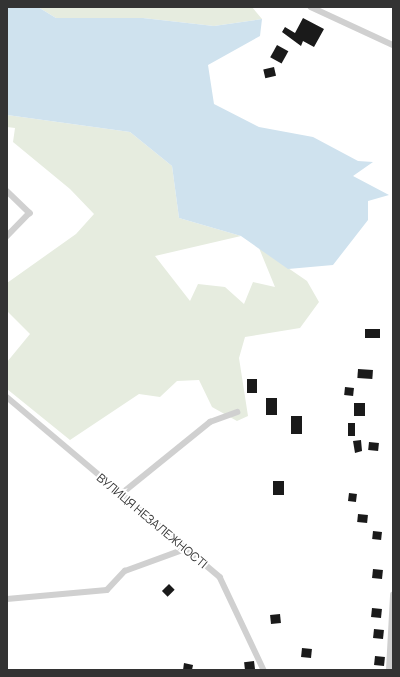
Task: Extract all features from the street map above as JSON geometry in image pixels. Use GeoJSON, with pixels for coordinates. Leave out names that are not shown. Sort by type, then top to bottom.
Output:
{"type":"FeatureCollection","features":[{"type":"Feature","properties":{"kind":"street"},"geometry":{"type":"LineString","coordinates":[[311,7],[393,45]]}},
{"type":"Feature","properties":{"kind":"street"},"geometry":{"type":"LineString","coordinates":[[7,191],[30,213],[7,237]]}},
{"type":"Feature","properties":{"kind":"street","name":"ВУЛИЦЯ НЕЗАЛЕЖНОСТІ"},"geometry":{"type":"LineString","coordinates":[[7,397],[120,495],[220,578],[264,670]]}},
{"type":"Feature","properties":{"kind":"street"},"geometry":{"type":"LineString","coordinates":[[120,495],[210,422],[237,412]]}},
{"type":"Feature","properties":{"kind":"street"},"geometry":{"type":"LineString","coordinates":[[7,599],[107,590],[125,571],[186,549]]}},
{"type":"Feature","properties":{"kind":"street"},"geometry":{"type":"LineString","coordinates":[[389,670],[393,595]]}},
{"type":"Feature","properties":{"kind":"shaded area"},"geometry":{"type":"Polygon","coordinates":[[[38,7],[252,7],[262,19],[214,26],[143,18],[56,18],[38,7]]]}},
{"type":"Feature","properties":{"kind":"shaded area"},"geometry":{"type":"Polygon","coordinates":[[[7,115],[130,132],[172,166],[179,218],[241,236],[155,256],[190,301],[198,284],[225,287],[244,304],[253,282],[275,287],[259,248],[307,281],[319,302],[300,328],[245,337],[239,358],[248,416],[237,421],[212,407],[199,380],[177,381],[160,397],[139,394],[70,440],[7,389],[7,362],[30,334],[7,311],[7,283],[76,234],[94,214],[70,189],[13,142],[15,128],[7,127],[7,115]]]}},
{"type":"Feature","properties":{"kind":"water"},"geometry":{"type":"Polygon","coordinates":[[[7,7],[38,7],[56,18],[143,18],[214,26],[262,19],[260,36],[208,65],[214,104],[259,127],[313,137],[358,161],[373,162],[353,176],[389,195],[368,201],[368,220],[333,265],[288,269],[241,236],[179,218],[172,166],[130,132],[7,115],[7,7]]]}},
{"type":"Feature","properties":{"kind":"building"},"geometry":{"type":"Polygon","coordinates":[[[303,18],[324,29],[314,47],[303,41],[301,46],[282,32],[285,27],[295,33],[303,18]]]}},
{"type":"Feature","properties":{"kind":"building"},"geometry":{"type":"Polygon","coordinates":[[[277,45],[288,51],[282,64],[270,57],[277,45]]]}},
{"type":"Feature","properties":{"kind":"building"},"geometry":{"type":"Polygon","coordinates":[[[274,67],[276,76],[265,78],[263,69],[274,67]]]}},
{"type":"Feature","properties":{"kind":"building"},"geometry":{"type":"Polygon","coordinates":[[[365,329],[380,329],[380,338],[365,338],[365,329]]]}},
{"type":"Feature","properties":{"kind":"building"},"geometry":{"type":"Polygon","coordinates":[[[358,369],[373,370],[372,379],[357,378],[358,369]]]}},
{"type":"Feature","properties":{"kind":"building"},"geometry":{"type":"Polygon","coordinates":[[[247,379],[257,379],[257,393],[247,393],[247,379]]]}},
{"type":"Feature","properties":{"kind":"building"},"geometry":{"type":"Polygon","coordinates":[[[345,387],[354,388],[353,396],[344,395],[345,387]]]}},
{"type":"Feature","properties":{"kind":"building"},"geometry":{"type":"Polygon","coordinates":[[[266,398],[277,398],[277,415],[266,415],[266,398]]]}},
{"type":"Feature","properties":{"kind":"building"},"geometry":{"type":"Polygon","coordinates":[[[354,403],[365,403],[365,416],[354,416],[354,403]]]}},
{"type":"Feature","properties":{"kind":"building"},"geometry":{"type":"Polygon","coordinates":[[[291,416],[302,416],[302,434],[291,434],[291,416]]]}},
{"type":"Feature","properties":{"kind":"building"},"geometry":{"type":"Polygon","coordinates":[[[348,423],[355,423],[355,436],[348,436],[348,423]]]}},
{"type":"Feature","properties":{"kind":"building"},"geometry":{"type":"Polygon","coordinates":[[[361,440],[362,451],[355,453],[353,441],[361,440]]]}},
{"type":"Feature","properties":{"kind":"building"},"geometry":{"type":"Polygon","coordinates":[[[369,442],[379,443],[378,451],[368,450],[369,442]]]}},
{"type":"Feature","properties":{"kind":"building"},"geometry":{"type":"Polygon","coordinates":[[[273,481],[284,481],[284,495],[273,495],[273,481]]]}},
{"type":"Feature","properties":{"kind":"building"},"geometry":{"type":"Polygon","coordinates":[[[349,493],[357,494],[356,502],[348,501],[349,493]]]}},
{"type":"Feature","properties":{"kind":"building"},"geometry":{"type":"Polygon","coordinates":[[[358,514],[368,515],[367,523],[357,522],[358,514]]]}},
{"type":"Feature","properties":{"kind":"building"},"geometry":{"type":"Polygon","coordinates":[[[373,531],[382,532],[381,540],[372,539],[373,531]]]}},
{"type":"Feature","properties":{"kind":"building"},"geometry":{"type":"Polygon","coordinates":[[[373,569],[383,570],[382,579],[372,578],[373,569]]]}},
{"type":"Feature","properties":{"kind":"building"},"geometry":{"type":"Polygon","coordinates":[[[169,584],[175,590],[168,597],[162,591],[169,584]]]}},
{"type":"Feature","properties":{"kind":"building"},"geometry":{"type":"Polygon","coordinates":[[[372,608],[382,609],[381,618],[371,617],[372,608]]]}},
{"type":"Feature","properties":{"kind":"building"},"geometry":{"type":"Polygon","coordinates":[[[280,614],[281,623],[271,624],[270,615],[280,614]]]}},
{"type":"Feature","properties":{"kind":"building"},"geometry":{"type":"Polygon","coordinates":[[[374,629],[384,630],[383,639],[373,638],[374,629]]]}},
{"type":"Feature","properties":{"kind":"building"},"geometry":{"type":"Polygon","coordinates":[[[302,648],[312,649],[311,658],[301,657],[302,648]]]}},
{"type":"Feature","properties":{"kind":"building"},"geometry":{"type":"Polygon","coordinates":[[[375,656],[385,657],[384,666],[374,665],[375,656]]]}},
{"type":"Feature","properties":{"kind":"building"},"geometry":{"type":"Polygon","coordinates":[[[254,661],[255,669],[245,670],[244,662],[254,661]]]}},
{"type":"Feature","properties":{"kind":"building"},"geometry":{"type":"Polygon","coordinates":[[[184,663],[193,665],[192,670],[183,670],[184,663]]]}}]}
